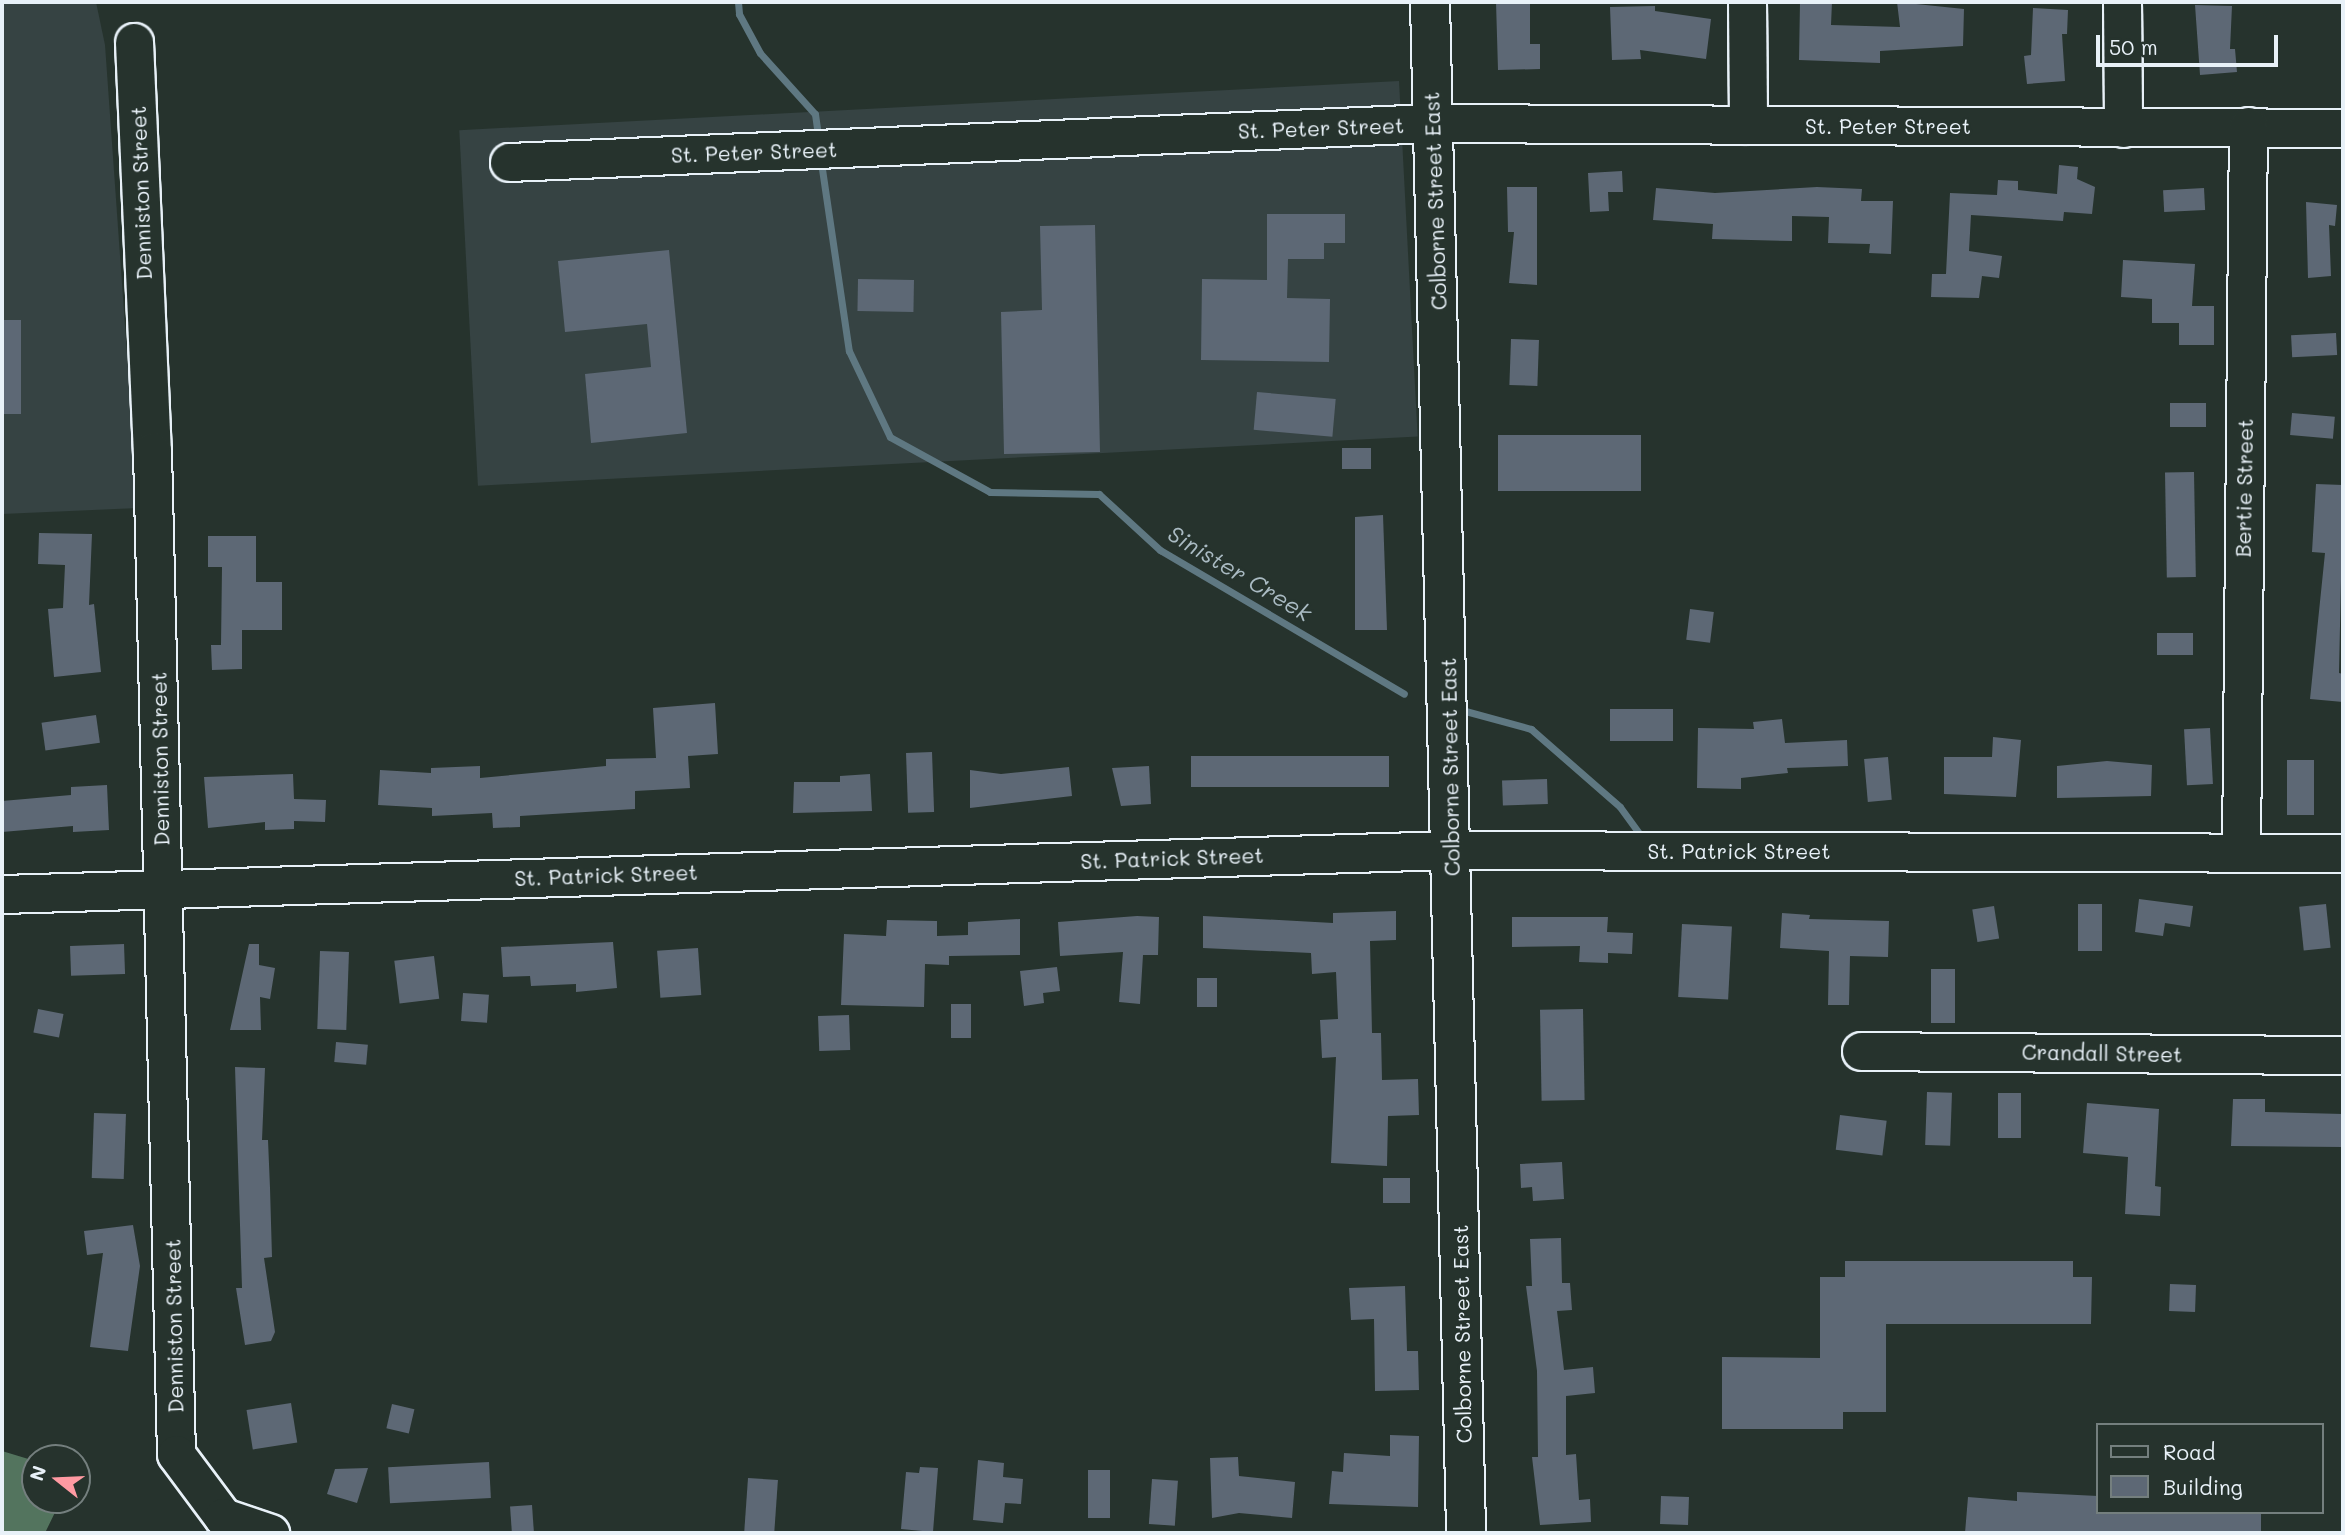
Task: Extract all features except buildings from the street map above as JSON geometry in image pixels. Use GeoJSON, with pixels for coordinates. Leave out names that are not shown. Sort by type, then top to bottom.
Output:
{"type":"FeatureCollection","features":[{"type":"Feature","properties":{"kind":"main road","name":"Colborne Street East"},"geometry":{"type":"LineString","coordinates":[[1430,2],[1453,850],[1466,1533]]}},
{"type":"Feature","properties":{"kind":"street"},"geometry":{"type":"LineString","coordinates":[[1747,2],[1748,125]]}},
{"type":"Feature","properties":{"kind":"street"},"geometry":{"type":"LineString","coordinates":[[2122,2],[2123,128]]}},
{"type":"Feature","properties":{"kind":"street","name":"Denniston Street"},"geometry":{"type":"LineString","coordinates":[[134,42],[163,887],[176,1454],[223,1517],[270,1533]]}},
{"type":"Feature","properties":{"kind":"street","name":"St. Peter Street"},"geometry":{"type":"LineString","coordinates":[[509,162],[1433,123],[2343,128]]}},
{"type":"Feature","properties":{"kind":"street","name":"Bertie Street"},"geometry":{"type":"LineString","coordinates":[[2241,851],[2248,126]]}},
{"type":"Feature","properties":{"kind":"street","name":"St. Patrick Street"},"geometry":{"type":"LineString","coordinates":[[2,894],[163,887],[1453,850],[2343,853]]}},
{"type":"Feature","properties":{"kind":"street","name":"Crandall Street"},"geometry":{"type":"LineString","coordinates":[[1861,1051],[2343,1055]]}},
{"type":"Feature","properties":{"kind":"shaded area"},"geometry":{"type":"Polygon","coordinates":[[[2,2],[96,2],[105,45],[138,508],[2,514],[2,2]]]}},
{"type":"Feature","properties":{"kind":"shaded area"},"geometry":{"type":"Polygon","coordinates":[[[1399,81],[1418,437],[478,486],[459,130],[1399,81]]]}},
{"type":"Feature","properties":{"kind":"green space"},"geometry":{"type":"Polygon","coordinates":[[[2,1451],[21,1457],[21,1514],[54,1514],[45,1533],[2,1533],[2,1451]]]}},
{"type":"Feature","properties":{"kind":"waterway","name":"Sinister Creek"},"geometry":{"type":"LineString","coordinates":[[738,2],[739,14],[760,53],[815,114],[817,129]]}},
{"type":"Feature","properties":{"kind":"waterway","name":"Sinister Creek"},"geometry":{"type":"LineString","coordinates":[[822,169],[849,351],[890,437],[990,492],[1099,494],[1160,550],[1404,694]]}},
{"type":"Feature","properties":{"kind":"waterway","name":"Sinister Creek"},"geometry":{"type":"LineString","coordinates":[[1458,709],[1531,729],[1620,807],[1643,839]]}}]}
